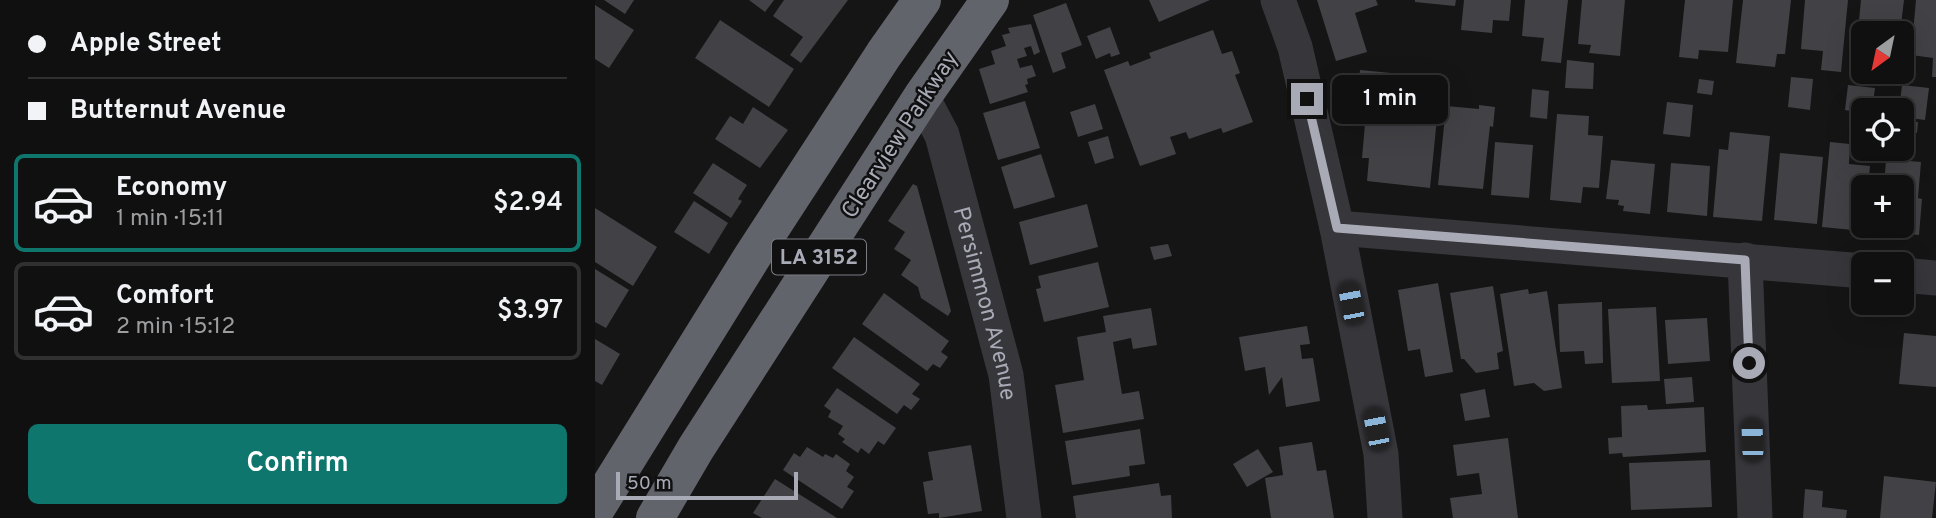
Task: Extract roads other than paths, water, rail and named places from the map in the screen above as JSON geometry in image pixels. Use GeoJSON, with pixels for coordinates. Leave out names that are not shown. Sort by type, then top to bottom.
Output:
{"type":"FeatureCollection","features":[{"type":"Feature","properties":{"kind":"highway","name":"LA 3152"},"geometry":{"type":"LineString","coordinates":[[595,510],[752,257],[922,0]]}},
{"type":"Feature","properties":{"kind":"highway"},"geometry":{"type":"LineString","coordinates":[[949,58],[972,0]]}},
{"type":"Feature","properties":{"kind":"highway","name":"Clearview Parkway"},"geometry":{"type":"LineString","coordinates":[[655,518],[703,437],[922,97],[990,0]]}},
{"type":"Feature","properties":{"kind":"street"},"geometry":{"type":"LineString","coordinates":[[1278,0],[1295,47],[1337,228],[1381,454],[1385,518]]}},
{"type":"Feature","properties":{"kind":"street","name":"Persimmon Avenue"},"geometry":{"type":"LineString","coordinates":[[922,97],[942,135],[1006,375],[1024,518]]}},
{"type":"Feature","properties":{"kind":"street"},"geometry":{"type":"LineString","coordinates":[[1337,228],[1851,270]]}},
{"type":"Feature","properties":{"kind":"street"},"geometry":{"type":"LineString","coordinates":[[1745,260],[1755,518]]}},
{"type":"Feature","properties":{"kind":"street"},"geometry":{"type":"LineString","coordinates":[[1914,276],[1936,278]]}}]}
